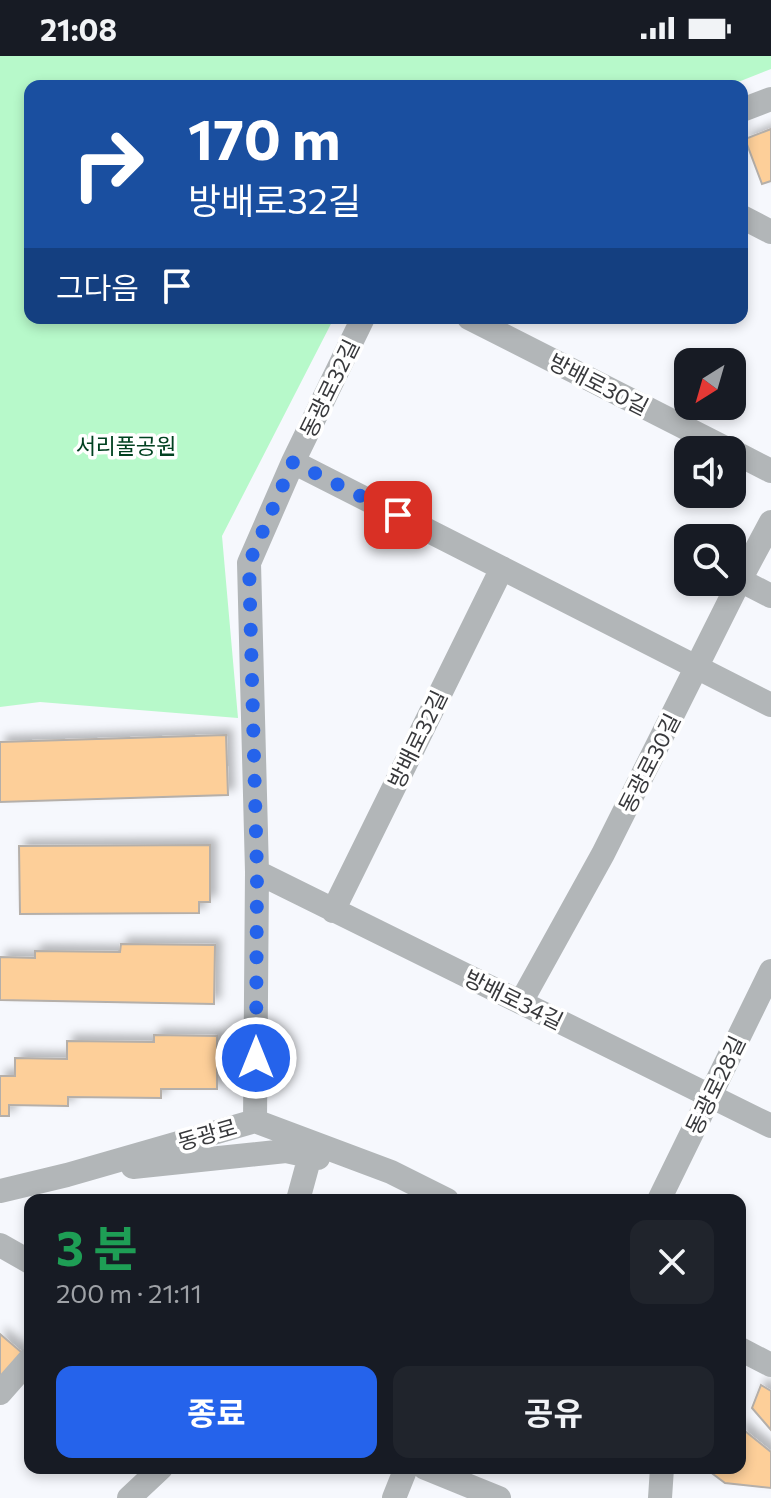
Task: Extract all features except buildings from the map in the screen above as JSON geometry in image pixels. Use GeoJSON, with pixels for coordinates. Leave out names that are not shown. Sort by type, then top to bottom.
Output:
{"type":"FeatureCollection","features":[{"type":"Feature","properties":{"kind":"street"},"geometry":{"type":"LineString","coordinates":[[748,108],[771,99]]}},
{"type":"Feature","properties":{"kind":"street"},"geometry":{"type":"LineString","coordinates":[[748,220],[771,232]]}},
{"type":"Feature","properties":{"kind":"street","name":"동광로32길"},"geometry":{"type":"LineString","coordinates":[[255,1121],[257,872],[249,563],[293,462],[360,324]]}},
{"type":"Feature","properties":{"kind":"street","name":"방배로30길"},"geometry":{"type":"LineString","coordinates":[[481,324],[701,436]]}},
{"type":"Feature","properties":{"kind":"street","name":"방배로30길"},"geometry":{"type":"LineString","coordinates":[[746,458],[771,471]]}},
{"type":"Feature","properties":{"kind":"street"},"geometry":{"type":"LineString","coordinates":[[293,462],[771,705]]}},
{"type":"Feature","properties":{"kind":"street","name":"동광로30길"},"geometry":{"type":"LineString","coordinates":[[746,569],[771,522]]}},
{"type":"Feature","properties":{"kind":"street","name":"방배로32길"},"geometry":{"type":"LineString","coordinates":[[333,911],[502,568]]}},
{"type":"Feature","properties":{"kind":"street"},"geometry":{"type":"LineString","coordinates":[[746,583],[771,596]]}},
{"type":"Feature","properties":{"kind":"street","name":"동광로30길"},"geometry":{"type":"LineString","coordinates":[[521,1002],[603,854],[732,596]]}},
{"type":"Feature","properties":{"kind":"street","name":"방배로34길"},"geometry":{"type":"LineString","coordinates":[[257,872],[771,1126]]}},
{"type":"Feature","properties":{"kind":"street","name":"동광로28길"},"geometry":{"type":"LineString","coordinates":[[662,1194],[771,971]]}},
{"type":"Feature","properties":{"kind":"street","name":"동광로"},"geometry":{"type":"LineString","coordinates":[[0,1191],[255,1121],[391,1172],[435,1194]]}},
{"type":"Feature","properties":{"kind":"street","name":"동광로"},"geometry":{"type":"LineString","coordinates":[[67,1175],[286,1151],[391,1172]]}},
{"type":"Feature","properties":{"kind":"street"},"geometry":{"type":"LineString","coordinates":[[300,1194],[310,1156]]}},
{"type":"Feature","properties":{"kind":"street"},"geometry":{"type":"LineString","coordinates":[[0,1245],[24,1259]]}},
{"type":"Feature","properties":{"kind":"street"},"geometry":{"type":"LineString","coordinates":[[0,1393],[24,1366]]}},
{"type":"Feature","properties":{"kind":"street"},"geometry":{"type":"LineString","coordinates":[[129,1498],[155,1474]]}},
{"type":"Feature","properties":{"kind":"street"},"geometry":{"type":"LineString","coordinates":[[394,1498],[404,1474]]}},
{"type":"Feature","properties":{"kind":"street"},"geometry":{"type":"LineString","coordinates":[[440,1474],[499,1498]]}},
{"type":"Feature","properties":{"kind":"street"},"geometry":{"type":"LineString","coordinates":[[660,1498],[662,1474]]}},
{"type":"Feature","properties":{"kind":"green space","name":"서리풀공원"},"geometry":{"type":"Polygon","coordinates":[[[0,56],[771,56],[771,69],[743,80],[24,80],[24,324],[331,324],[222,536],[238,718],[40,702],[0,707],[0,56]]]}},
{"type":"Feature","properties":{"kind":"route"},"geometry":{"type":"LineString","coordinates":[[256,1058],[257,872],[249,563],[293,462],[398,515]]}}]}
